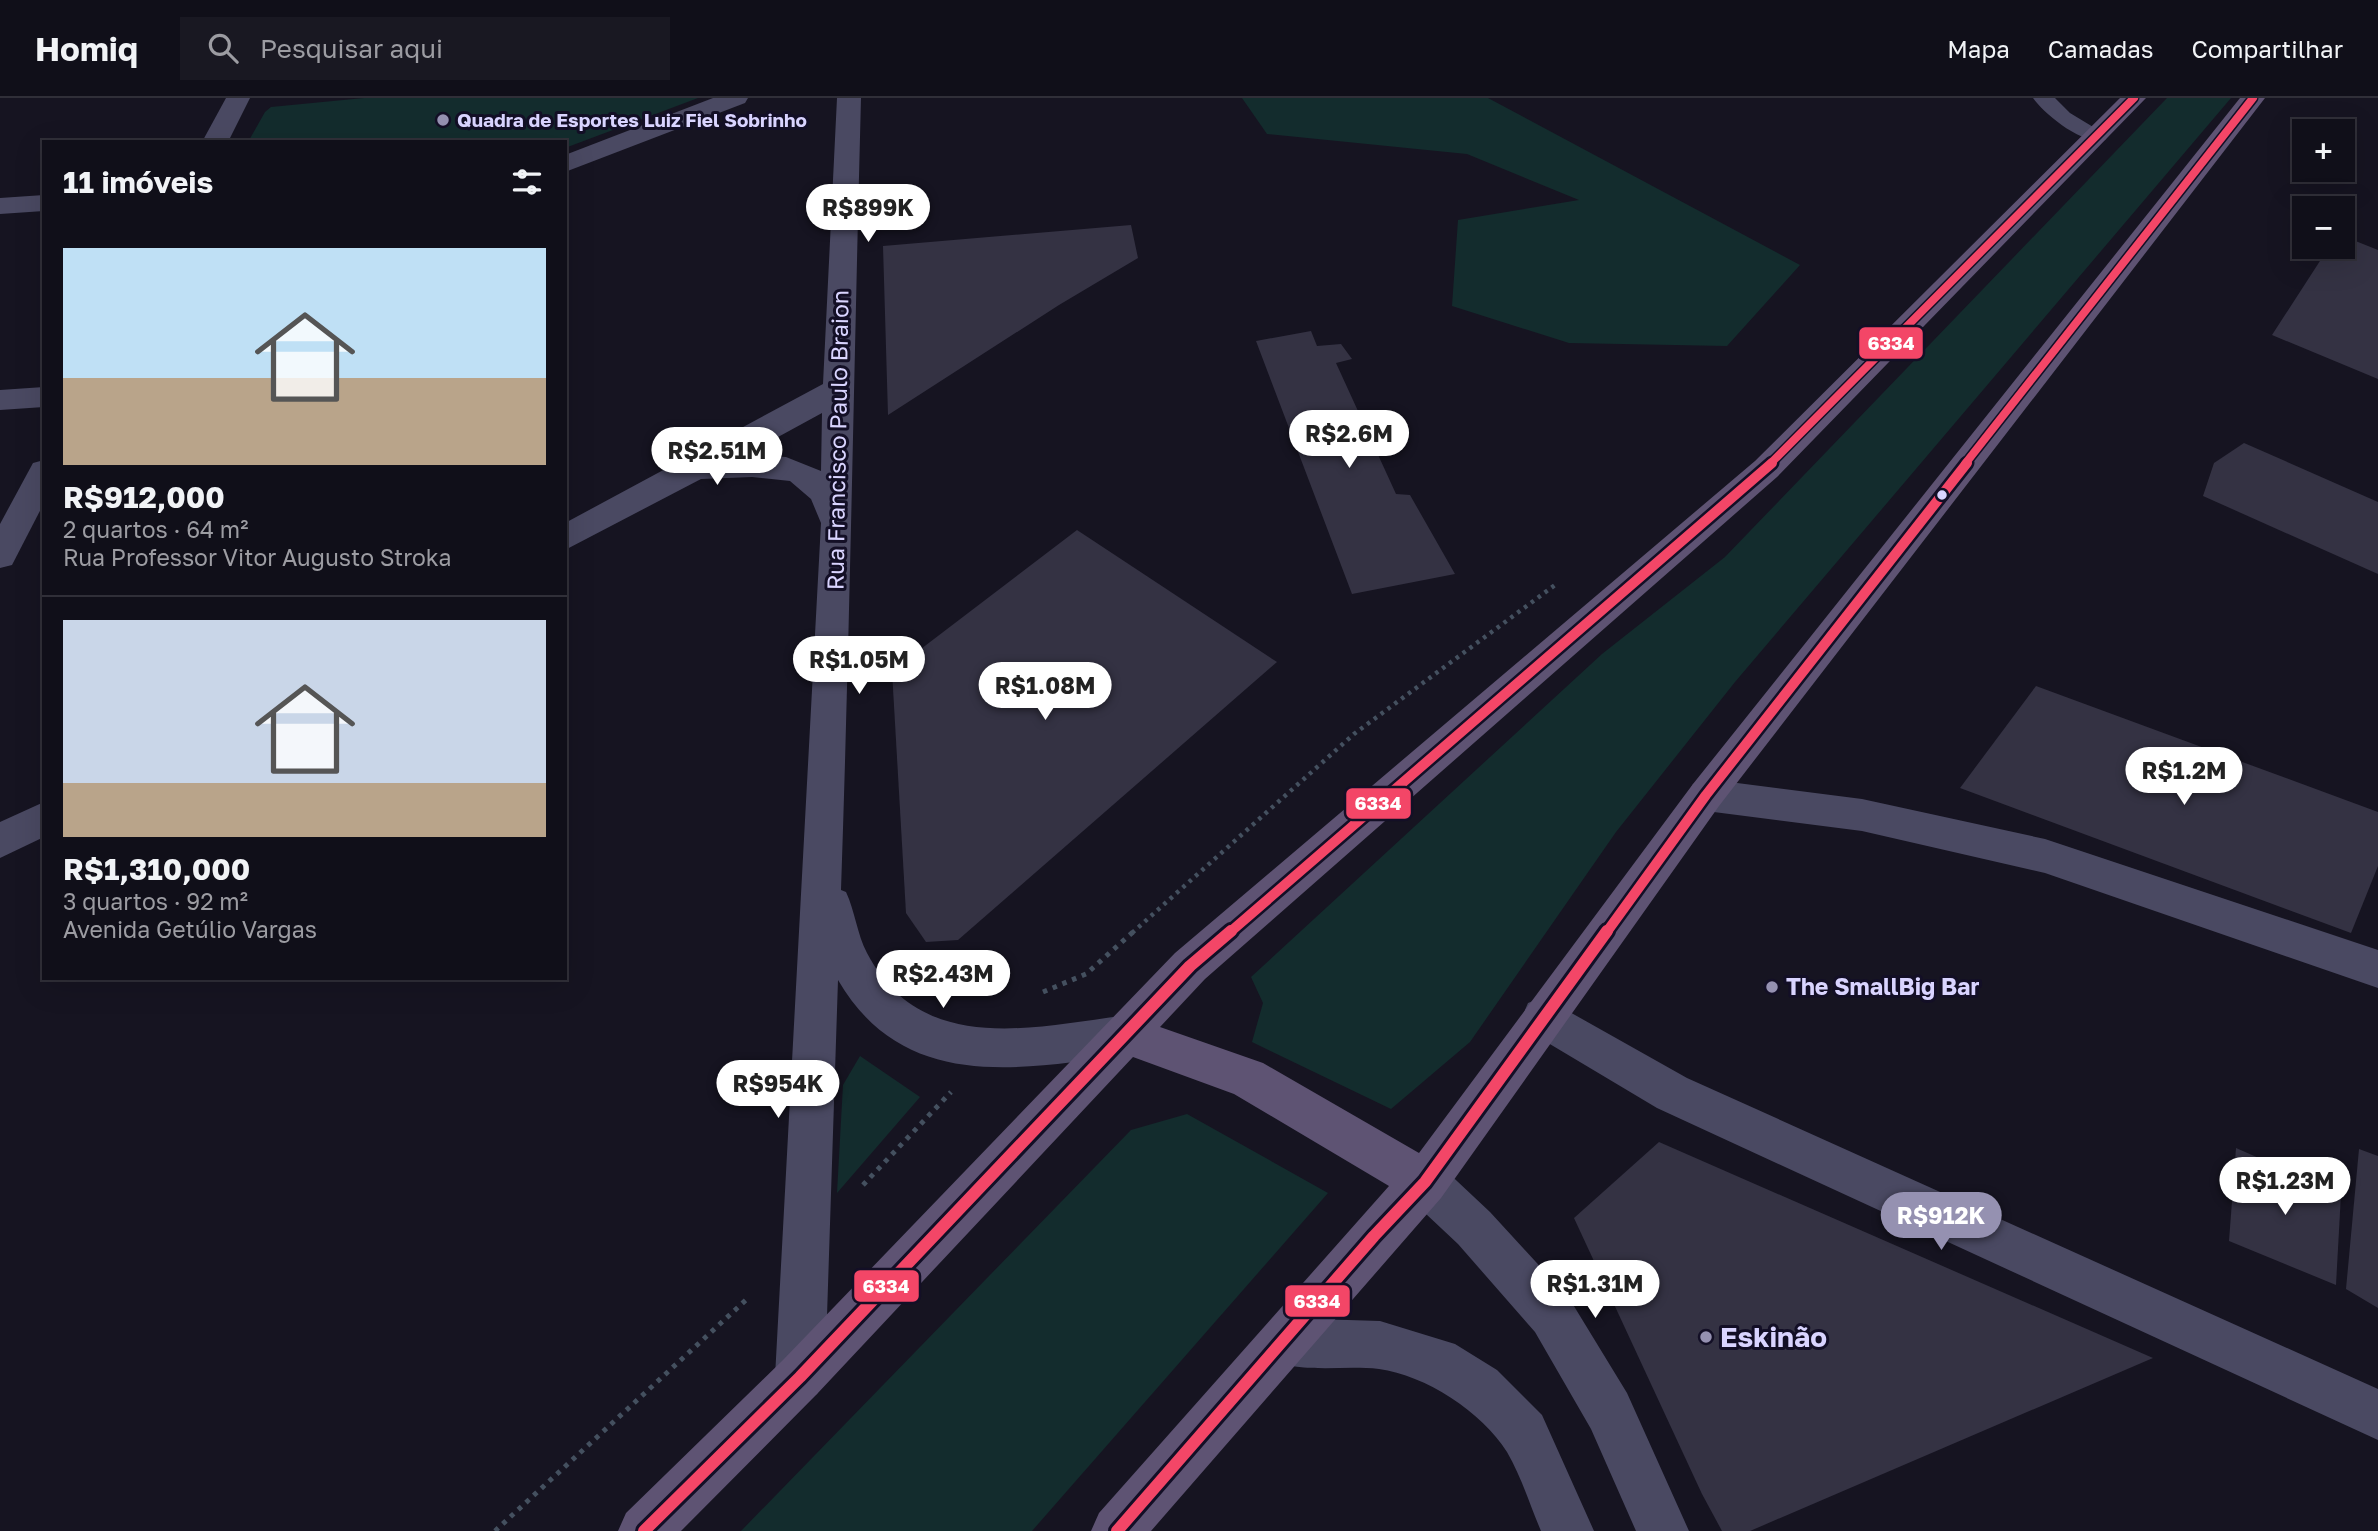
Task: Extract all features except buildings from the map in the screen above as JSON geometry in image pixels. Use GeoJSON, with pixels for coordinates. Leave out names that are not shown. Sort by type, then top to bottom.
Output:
{"type":"FeatureCollection","features":[{"type":"Feature","properties":{"kind":"main road"},"geometry":{"type":"LineString","coordinates":[[644,1531],[800,1377],[1128,1035],[1190,966],[1766,469],[2134,98]]}},
{"type":"Feature","properties":{"kind":"main road"},"geometry":{"type":"LineString","coordinates":[[1117,1531],[1374,1236],[1425,1182],[1706,795],[2253,98]]}},
{"type":"Feature","properties":{"kind":"main road"},"geometry":{"type":"LineString","coordinates":[[1128,1035],[1248,1078],[1425,1182]]}},
{"type":"Feature","properties":{"kind":"street"},"geometry":{"type":"LineString","coordinates":[[216,140],[238,98]]}},
{"type":"Feature","properties":{"kind":"street"},"geometry":{"type":"LineString","coordinates":[[567,163],[736,98]]}},
{"type":"Feature","properties":{"kind":"street","name":"Rua Francisco Paulo Braion"},"geometry":{"type":"LineString","coordinates":[[800,1377],[804,1246],[824,866],[849,98]]}},
{"type":"Feature","properties":{"kind":"street"},"geometry":{"type":"LineString","coordinates":[[0,206],[42,203]]}},
{"type":"Feature","properties":{"kind":"street"},"geometry":{"type":"LineString","coordinates":[[567,537],[824,400],[838,388]]}},
{"type":"Feature","properties":{"kind":"street"},"geometry":{"type":"LineString","coordinates":[[0,400],[42,397]]}},
{"type":"Feature","properties":{"kind":"street"},"geometry":{"type":"LineString","coordinates":[[693,470],[751,465],[784,469],[810,478],[823,491],[837,524]]}},
{"type":"Feature","properties":{"kind":"street"},"geometry":{"type":"LineString","coordinates":[[0,556],[42,475]]}},
{"type":"Feature","properties":{"kind":"street"},"geometry":{"type":"LineString","coordinates":[[1706,795],[1862,815],[2045,856],[2378,969]]}},
{"type":"Feature","properties":{"kind":"street"},"geometry":{"type":"LineString","coordinates":[[0,841],[42,819]]}},
{"type":"Feature","properties":{"kind":"street","name":"Rua Francisco Paulo Braion"},"geometry":{"type":"LineString","coordinates":[[824,866],[839,935],[855,976],[891,1016],[916,1033],[944,1045],[988,1050],[1128,1035]]}},
{"type":"Feature","properties":{"kind":"street"},"geometry":{"type":"LineString","coordinates":[[1543,1017],[1672,1093],[2378,1415]]}},
{"type":"Feature","properties":{"kind":"street"},"geometry":{"type":"LineString","coordinates":[[1425,1182],[1474,1228],[1552,1315],[1609,1411],[1663,1531]]}},
{"type":"Feature","properties":{"kind":"street"},"geometry":{"type":"LineString","coordinates":[[1284,1342],[1380,1345],[1438,1361],[1480,1387],[1524,1433],[1568,1531]]}},
{"type":"Feature","properties":{"kind":"lane"},"geometry":{"type":"LineString","coordinates":[[2043,98],[2063,117],[2098,136]]}},
{"type":"Feature","properties":{"kind":"path"},"geometry":{"type":"LineString","coordinates":[[861,1187],[988,1050],[1027,998],[1086,974],[1354,734],[1566,577]]}},
{"type":"Feature","properties":{"kind":"path"},"geometry":{"type":"LineString","coordinates":[[495,1531],[804,1246]]}},
{"type":"Feature","properties":{"kind":"green space"},"geometry":{"type":"Polygon","coordinates":[[[364,98],[698,98],[567,147],[567,140],[249,140],[265,112],[271,107],[364,98]]]}},
{"type":"Feature","properties":{"kind":"green space"},"geometry":{"type":"Polygon","coordinates":[[[1242,98],[1488,98],[1800,265],[1727,346],[1569,343],[1452,306],[1458,220],[1579,200],[1467,154],[1267,134],[1242,98]]]}},
{"type":"Feature","properties":{"kind":"green space"},"geometry":{"type":"Polygon","coordinates":[[[2167,98],[2231,98],[1735,682],[1616,832],[1470,1042],[1391,1109],[1252,1042],[1263,1003],[1251,977],[1602,654],[1725,557],[2167,98]]]}},
{"type":"Feature","properties":{"kind":"green space"},"geometry":{"type":"Polygon","coordinates":[[[860,1056],[920,1097],[837,1193],[843,1085],[860,1056]]]}},
{"type":"Feature","properties":{"kind":"green space"},"geometry":{"type":"Polygon","coordinates":[[[1187,1114],[1328,1193],[1032,1531],[741,1531],[1131,1130],[1187,1114]]]}},
{"type":"Feature","properties":{"kind":"transit line","name":"6334"},"geometry":{"type":"LineString","coordinates":[[644,1531],[800,1377],[1190,966],[1766,469],[2134,98]]}},
{"type":"Feature","properties":{"kind":"transit line","name":"6334"},"geometry":{"type":"LineString","coordinates":[[1117,1531],[1374,1236],[1425,1182],[1706,795],[2253,98]]}},
{"type":"Feature","properties":{"kind":"place","name":"Quadra de Esportes Luiz Fiel Sobrinho"},"geometry":{"type":"Point","coordinates":[443,120]}},
{"type":"Feature","properties":{"kind":"place","name":"The SmallBig Bar"},"geometry":{"type":"Point","coordinates":[1772,987]}},
{"type":"Feature","properties":{"kind":"place","name":"Eskinão"},"geometry":{"type":"Point","coordinates":[1706,1337]}}]}
